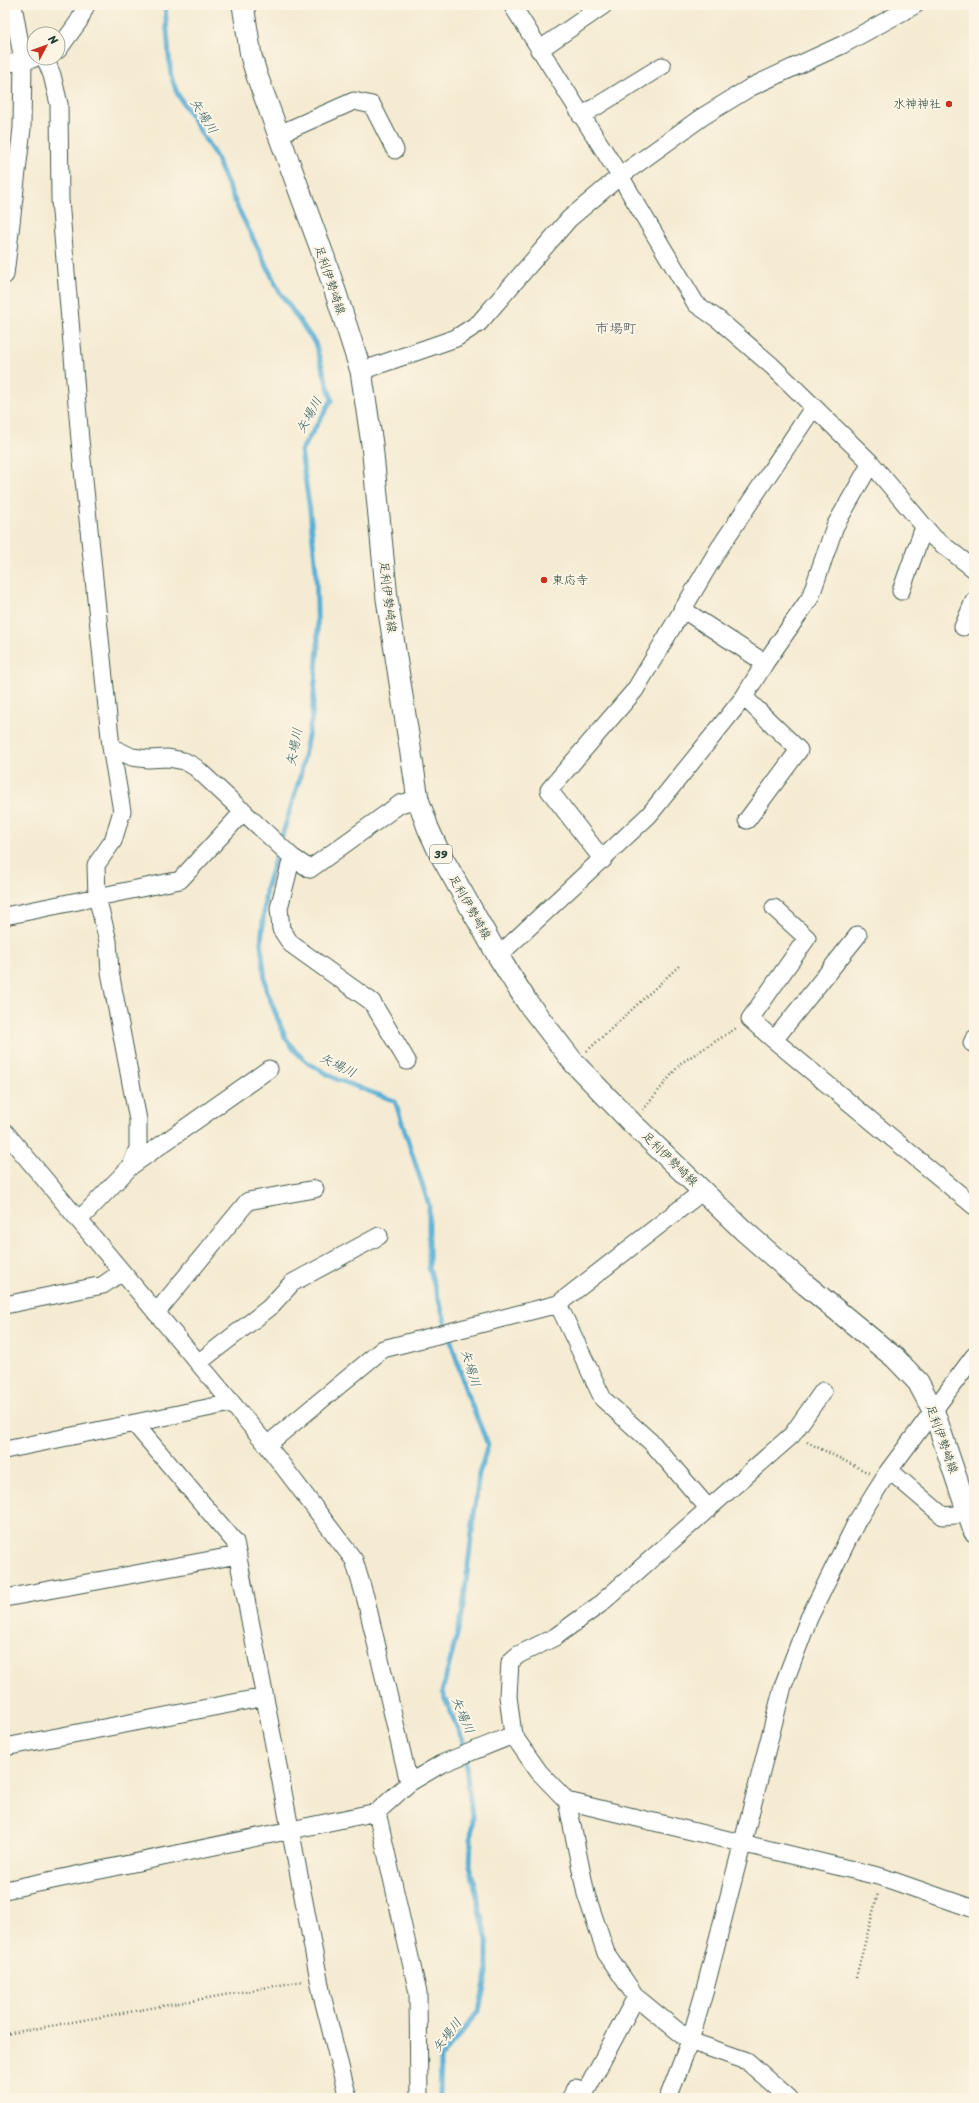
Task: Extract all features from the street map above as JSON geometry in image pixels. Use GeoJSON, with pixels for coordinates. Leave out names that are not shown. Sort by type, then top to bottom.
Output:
{"type":"FeatureCollection","features":[{"type":"Feature","properties":{"kind":"main road","name":"足利伊勢崎線"},"geometry":{"type":"LineString","coordinates":[[243,5],[251,56],[277,135],[324,260],[361,371],[372,444],[387,599],[418,800],[428,828],[439,852],[526,1002],[574,1063],[632,1123],[743,1230],[806,1285],[895,1358],[918,1382],[934,1412],[971,1522]]}},
{"type":"Feature","properties":{"kind":"street"},"geometry":{"type":"LineString","coordinates":[[5,275],[22,128],[22,61],[13,5]]}},
{"type":"Feature","properties":{"kind":"street"},"geometry":{"type":"LineString","coordinates":[[66,39],[79,21],[86,5]]}},
{"type":"Feature","properties":{"kind":"street"},"geometry":{"type":"LineString","coordinates":[[512,5],[539,50],[620,176],[696,304],[719,320],[772,366],[813,408],[871,463],[934,538],[974,569]]}},
{"type":"Feature","properties":{"kind":"street"},"geometry":{"type":"LineString","coordinates":[[539,50],[604,5]]}},
{"type":"Feature","properties":{"kind":"street"},"geometry":{"type":"LineString","coordinates":[[361,371],[456,338],[479,322],[569,219],[620,176],[702,117],[752,87],[842,45],[915,5]]}},
{"type":"Feature","properties":{"kind":"street"},"geometry":{"type":"LineString","coordinates":[[5,64],[26,60]]}},
{"type":"Feature","properties":{"kind":"street"},"geometry":{"type":"LineString","coordinates":[[48,66],[59,104],[60,208],[80,440],[112,747],[122,811],[113,841],[96,865],[97,897],[108,941],[110,972],[138,1120],[138,1148],[131,1166]]}},
{"type":"Feature","properties":{"kind":"street"},"geometry":{"type":"LineString","coordinates":[[581,116],[662,66]]}},
{"type":"Feature","properties":{"kind":"street"},"geometry":{"type":"LineString","coordinates":[[277,135],[354,101],[372,104],[395,150]]}},
{"type":"Feature","properties":{"kind":"street"},"geometry":{"type":"LineString","coordinates":[[602,860],[549,790],[635,690],[718,550],[813,408]]}},
{"type":"Feature","properties":{"kind":"street"},"geometry":{"type":"LineString","coordinates":[[498,956],[649,815],[744,697],[765,663],[810,598],[835,526],[871,463]]}},
{"type":"Feature","properties":{"kind":"street"},"geometry":{"type":"LineString","coordinates":[[901,591],[924,527]]}},
{"type":"Feature","properties":{"kind":"street"},"geometry":{"type":"LineString","coordinates":[[963,627],[974,601]]}},
{"type":"Feature","properties":{"kind":"street"},"geometry":{"type":"LineString","coordinates":[[682,609],[765,663]]}},
{"type":"Feature","properties":{"kind":"street"},"geometry":{"type":"LineString","coordinates":[[744,697],[799,750],[747,820]]}},
{"type":"Feature","properties":{"kind":"street"},"geometry":{"type":"LineString","coordinates":[[112,747],[132,758],[168,758],[196,767],[292,857],[310,869],[400,804],[418,800]]}},
{"type":"Feature","properties":{"kind":"street"},"geometry":{"type":"LineString","coordinates":[[5,916],[180,880],[244,811]]}},
{"type":"Feature","properties":{"kind":"street"},"geometry":{"type":"LineString","coordinates":[[292,857],[279,908],[281,930],[291,944],[372,1002],[407,1061]]}},
{"type":"Feature","properties":{"kind":"street"},"geometry":{"type":"LineString","coordinates":[[774,908],[807,938],[750,1019],[974,1206]]}},
{"type":"Feature","properties":{"kind":"street"},"geometry":{"type":"LineString","coordinates":[[774,1040],[858,935]]}},
{"type":"Feature","properties":{"kind":"street"},"geometry":{"type":"LineString","coordinates":[[974,1039],[972,1043],[974,1044]]}},
{"type":"Feature","properties":{"kind":"street"},"geometry":{"type":"LineString","coordinates":[[79,1220],[131,1166],[269,1069]]}},
{"type":"Feature","properties":{"kind":"street"},"geometry":{"type":"LineString","coordinates":[[9,1141],[79,1220],[267,1445],[354,1560],[366,1600],[409,1783]]}},
{"type":"Feature","properties":{"kind":"street"},"geometry":{"type":"LineString","coordinates":[[156,1313],[248,1202],[315,1189]]}},
{"type":"Feature","properties":{"kind":"street"},"geometry":{"type":"LineString","coordinates":[[267,1445],[383,1349],[558,1304],[703,1190]]}},
{"type":"Feature","properties":{"kind":"street"},"geometry":{"type":"LineString","coordinates":[[198,1363],[269,1308],[292,1283],[379,1236]]}},
{"type":"Feature","properties":{"kind":"street"},"geometry":{"type":"LineString","coordinates":[[5,1305],[103,1285],[122,1272]]}},
{"type":"Feature","properties":{"kind":"street"},"geometry":{"type":"LineString","coordinates":[[558,1304],[603,1399],[653,1444],[709,1509]]}},
{"type":"Feature","properties":{"kind":"street"},"geometry":{"type":"LineString","coordinates":[[668,2098],[690,2041],[744,1844],[782,1686],[809,1618],[857,1521],[886,1475],[974,1356]]}},
{"type":"Feature","properties":{"kind":"street"},"geometry":{"type":"LineString","coordinates":[[823,1391],[792,1435],[599,1605],[555,1637],[518,1655],[510,1662],[508,1696],[513,1735],[539,1772],[567,1801],[882,1877],[974,1909]]}},
{"type":"Feature","properties":{"kind":"street"},"geometry":{"type":"LineString","coordinates":[[5,1450],[231,1403]]}},
{"type":"Feature","properties":{"kind":"street"},"geometry":{"type":"LineString","coordinates":[[134,1423],[235,1542],[319,1978],[348,2098]]}},
{"type":"Feature","properties":{"kind":"street"},"geometry":{"type":"LineString","coordinates":[[886,1475],[943,1516],[971,1522]]}},
{"type":"Feature","properties":{"kind":"street"},"geometry":{"type":"LineString","coordinates":[[5,1598],[238,1555]]}},
{"type":"Feature","properties":{"kind":"street"},"geometry":{"type":"LineString","coordinates":[[5,1747],[265,1697]]}},
{"type":"Feature","properties":{"kind":"street"},"geometry":{"type":"LineString","coordinates":[[5,1890],[376,1812],[409,1783],[441,1764],[513,1735]]}},
{"type":"Feature","properties":{"kind":"street"},"geometry":{"type":"LineString","coordinates":[[567,1801],[586,1894],[606,1953],[636,1997],[690,2041],[747,2061],[789,2098]]}},
{"type":"Feature","properties":{"kind":"street"},"geometry":{"type":"LineString","coordinates":[[376,1812],[418,1993],[420,2098]]}},
{"type":"Feature","properties":{"kind":"street"},"geometry":{"type":"LineString","coordinates":[[571,2098],[575,2088],[586,2091],[636,1997]]}},
{"type":"Feature","properties":{"kind":"path"},"geometry":{"type":"LineString","coordinates":[[574,1063],[680,965]]}},
{"type":"Feature","properties":{"kind":"path"},"geometry":{"type":"LineString","coordinates":[[632,1123],[681,1063],[750,1019]]}},
{"type":"Feature","properties":{"kind":"path"},"geometry":{"type":"LineString","coordinates":[[792,1435],[886,1475]]}},
{"type":"Feature","properties":{"kind":"path"},"geometry":{"type":"LineString","coordinates":[[856,1977],[882,1877]]}},
{"type":"Feature","properties":{"kind":"path"},"geometry":{"type":"LineString","coordinates":[[5,2034],[319,1978]]}},
{"type":"Feature","properties":{"kind":"waterway","name":"矢場川"},"geometry":{"type":"LineString","coordinates":[[165,5],[171,76],[177,93],[216,157],[237,206],[279,291],[315,343],[332,400],[301,451],[310,511],[316,571],[318,647],[312,716],[300,777],[266,889],[261,944],[266,989],[285,1037],[295,1051],[308,1063],[336,1079],[395,1101],[429,1205],[429,1268],[466,1391],[488,1445],[479,1474],[462,1615],[442,1692],[463,1741],[472,1816],[470,1866],[487,1941],[487,1973],[479,2011],[440,2059],[439,2098]]}},
{"type":"Feature","properties":{"kind":"place","name":"水神神社"},"geometry":{"type":"Point","coordinates":[949,104]}},
{"type":"Feature","properties":{"kind":"place","name":"東応寺"},"geometry":{"type":"Point","coordinates":[544,580]}},
{"type":"Feature","properties":{"kind":"district","name":"市場町"},"geometry":{"type":"Point","coordinates":[616,328]}}]}
